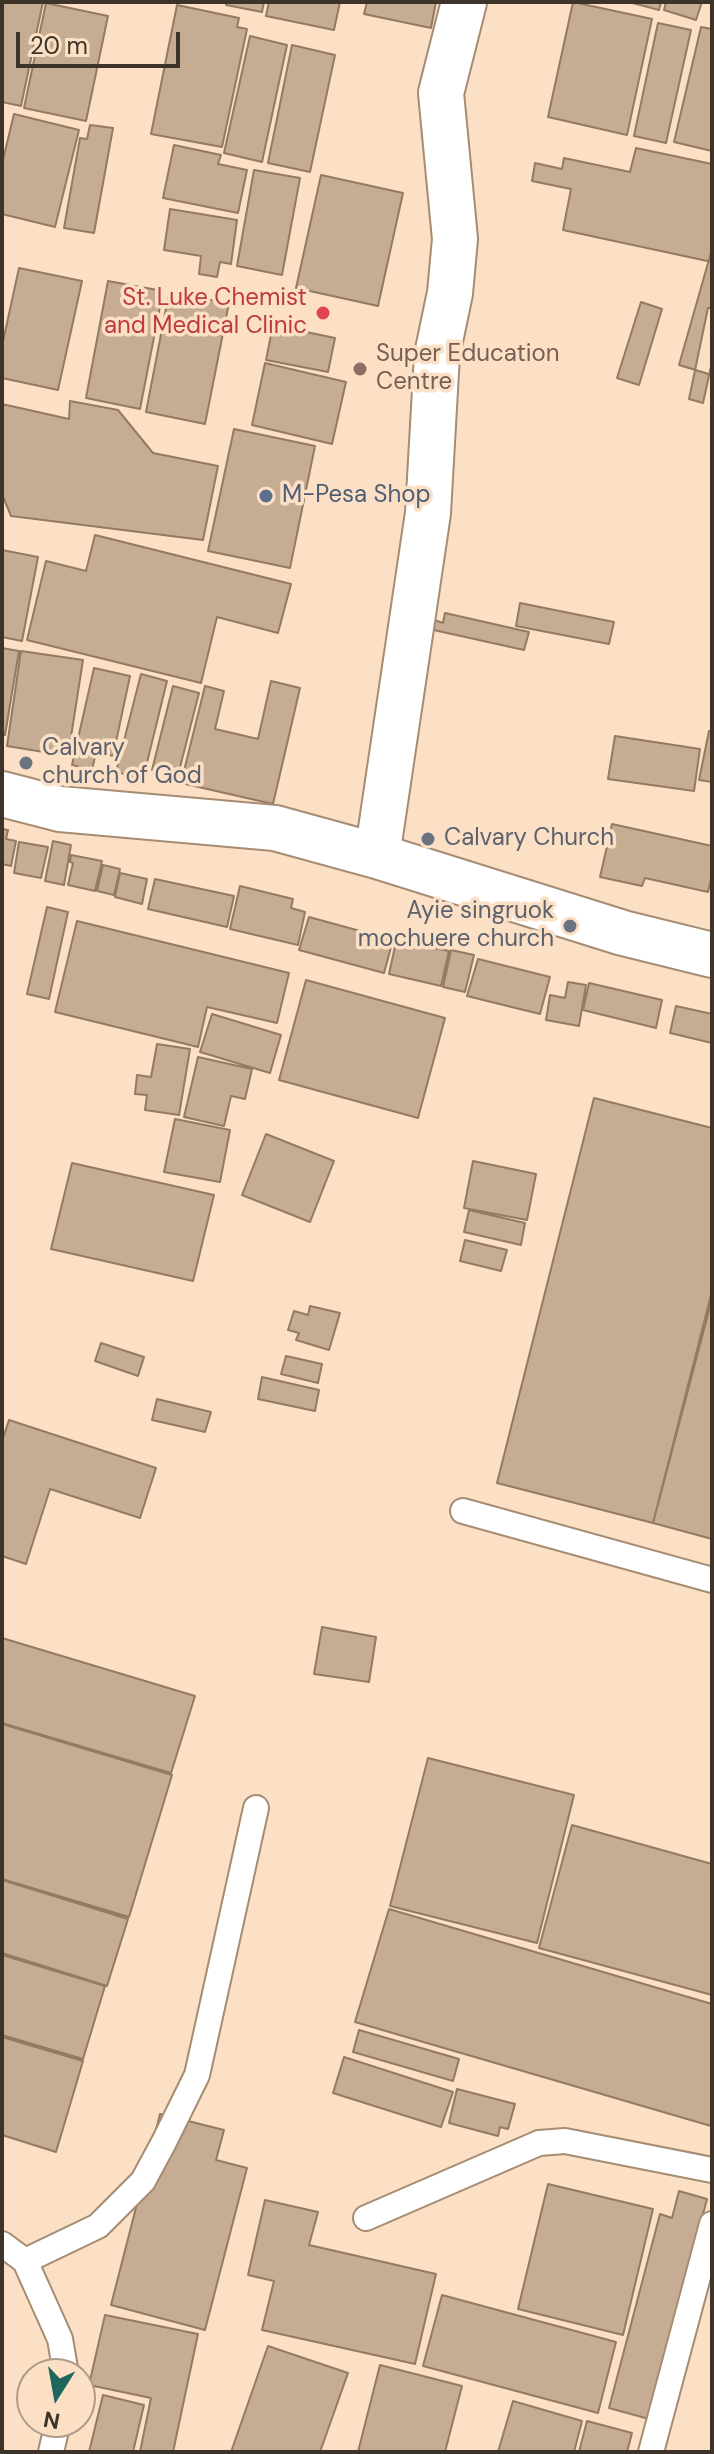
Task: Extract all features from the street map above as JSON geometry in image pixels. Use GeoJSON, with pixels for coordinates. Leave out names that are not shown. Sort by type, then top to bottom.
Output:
{"type":"FeatureCollection","features":[{"type":"Feature","properties":{"kind":"street"},"geometry":{"type":"LineString","coordinates":[[377,856],[428,513],[437,355],[450,293],[455,239],[441,93],[464,2]]}},
{"type":"Feature","properties":{"kind":"street"},"geometry":{"type":"LineString","coordinates":[[2,794],[60,809],[275,828],[377,856],[623,933],[712,955]]}},
{"type":"Feature","properties":{"kind":"lane"},"geometry":{"type":"LineString","coordinates":[[463,1511],[712,1580]]}},
{"type":"Feature","properties":{"kind":"lane"},"geometry":{"type":"LineString","coordinates":[[25,2261],[98,2226],[143,2181],[164,2142],[197,2075],[256,1808]]}},
{"type":"Feature","properties":{"kind":"lane"},"geometry":{"type":"LineString","coordinates":[[366,2218],[539,2143],[565,2141],[712,2170]]}},
{"type":"Feature","properties":{"kind":"lane"},"geometry":{"type":"LineString","coordinates":[[651,2452],[712,2224]]}},
{"type":"Feature","properties":{"kind":"lane"},"geometry":{"type":"LineString","coordinates":[[2,2244],[25,2261],[60,2339],[63,2358]]}},
{"type":"Feature","properties":{"kind":"building"},"geometry":{"type":"Polygon","coordinates":[[[2,2],[43,2],[21,106],[2,102],[2,2]]]}},
{"type":"Feature","properties":{"kind":"building"},"geometry":{"type":"Polygon","coordinates":[[[227,2],[264,2],[262,12],[226,5],[227,2]]]}},
{"type":"Feature","properties":{"kind":"building"},"geometry":{"type":"Polygon","coordinates":[[[269,2],[340,2],[334,30],[266,16],[269,2]]]}},
{"type":"Feature","properties":{"kind":"building"},"geometry":{"type":"Polygon","coordinates":[[[367,2],[436,2],[431,28],[364,14],[367,2]]]}},
{"type":"Feature","properties":{"kind":"building"},"geometry":{"type":"Polygon","coordinates":[[[573,2],[652,19],[627,135],[548,117],[573,2]]]}},
{"type":"Feature","properties":{"kind":"building"},"geometry":{"type":"Polygon","coordinates":[[[629,2],[661,2],[659,10],[629,2]]]}},
{"type":"Feature","properties":{"kind":"building"},"geometry":{"type":"Polygon","coordinates":[[[666,2],[702,2],[696,20],[664,10],[666,2]]]}},
{"type":"Feature","properties":{"kind":"building"},"geometry":{"type":"Polygon","coordinates":[[[46,3],[108,16],[86,121],[24,108],[46,3]]]}},
{"type":"Feature","properties":{"kind":"building"},"geometry":{"type":"Polygon","coordinates":[[[177,5],[239,18],[237,27],[247,29],[222,147],[151,134],[177,5]]]}},
{"type":"Feature","properties":{"kind":"building"},"geometry":{"type":"Polygon","coordinates":[[[658,23],[691,30],[666,143],[634,136],[658,23]]]}},
{"type":"Feature","properties":{"kind":"building"},"geometry":{"type":"Polygon","coordinates":[[[701,27],[712,29],[712,151],[674,142],[701,27]]]}},
{"type":"Feature","properties":{"kind":"building"},"geometry":{"type":"Polygon","coordinates":[[[250,36],[287,45],[262,162],[224,153],[250,36]]]}},
{"type":"Feature","properties":{"kind":"building"},"geometry":{"type":"Polygon","coordinates":[[[292,45],[335,55],[310,172],[268,163],[292,45]]]}},
{"type":"Feature","properties":{"kind":"building"},"geometry":{"type":"Polygon","coordinates":[[[14,114],[79,130],[55,227],[2,214],[2,164],[14,114]]]}},
{"type":"Feature","properties":{"kind":"building"},"geometry":{"type":"Polygon","coordinates":[[[90,125],[113,128],[94,233],[64,228],[80,138],[87,139],[90,125]]]}},
{"type":"Feature","properties":{"kind":"building"},"geometry":{"type":"Polygon","coordinates":[[[174,145],[221,155],[218,164],[247,170],[238,213],[163,198],[174,145]]]}},
{"type":"Feature","properties":{"kind":"building"},"geometry":{"type":"Polygon","coordinates":[[[636,148],[712,164],[712,262],[563,230],[571,189],[532,181],[535,163],[562,169],[564,158],[630,172],[636,148]]]}},
{"type":"Feature","properties":{"kind":"building"},"geometry":{"type":"Polygon","coordinates":[[[254,170],[300,178],[282,275],[237,266],[254,170]]]}},
{"type":"Feature","properties":{"kind":"building"},"geometry":{"type":"Polygon","coordinates":[[[321,175],[403,193],[378,306],[296,288],[321,175]]]}},
{"type":"Feature","properties":{"kind":"building"},"geometry":{"type":"Polygon","coordinates":[[[170,209],[237,220],[231,264],[220,262],[217,277],[199,274],[201,256],[164,250],[170,209]]]}},
{"type":"Feature","properties":{"kind":"building"},"geometry":{"type":"Polygon","coordinates":[[[712,249],[712,375],[679,365],[712,249]]]}},
{"type":"Feature","properties":{"kind":"building"},"geometry":{"type":"Polygon","coordinates":[[[19,268],[82,281],[58,390],[2,378],[2,346],[19,268]]]}},
{"type":"Feature","properties":{"kind":"building"},"geometry":{"type":"Polygon","coordinates":[[[108,281],[163,291],[140,409],[86,398],[108,281]]]}},
{"type":"Feature","properties":{"kind":"building"},"geometry":{"type":"Polygon","coordinates":[[[169,293],[229,303],[205,424],[146,412],[169,293]]]}},
{"type":"Feature","properties":{"kind":"building"},"geometry":{"type":"Polygon","coordinates":[[[641,302],[662,309],[639,385],[617,378],[641,302]]]}},
{"type":"Feature","properties":{"kind":"building"},"geometry":{"type":"Polygon","coordinates":[[[708,308],[712,308],[712,362],[703,403],[689,399],[708,308]]]}},
{"type":"Feature","properties":{"kind":"building"},"geometry":{"type":"Polygon","coordinates":[[[273,325],[335,338],[328,372],[266,360],[273,325]]]}},
{"type":"Feature","properties":{"kind":"building"},"geometry":{"type":"Polygon","coordinates":[[[265,363],[346,382],[332,444],[252,425],[265,363]]]}},
{"type":"Feature","properties":{"kind":"building"},"geometry":{"type":"Polygon","coordinates":[[[70,401],[118,410],[153,453],[218,466],[203,540],[11,516],[2,494],[2,404],[69,419],[70,401]]]}},
{"type":"Feature","properties":{"kind":"building"},"geometry":{"type":"Polygon","coordinates":[[[234,429],[315,446],[290,568],[208,551],[234,429]]]}},
{"type":"Feature","properties":{"kind":"building"},"geometry":{"type":"Polygon","coordinates":[[[95,535],[291,584],[278,633],[217,617],[201,683],[27,640],[46,561],[86,571],[95,535]]]}},
{"type":"Feature","properties":{"kind":"building"},"geometry":{"type":"Polygon","coordinates":[[[2,550],[38,557],[22,641],[2,637],[2,550]]]}},
{"type":"Feature","properties":{"kind":"building"},"geometry":{"type":"Polygon","coordinates":[[[520,603],[614,622],[609,644],[516,626],[520,603]]]}},
{"type":"Feature","properties":{"kind":"building"},"geometry":{"type":"Polygon","coordinates":[[[445,613],[529,632],[524,650],[429,629],[431,619],[443,623],[445,613]]]}},
{"type":"Feature","properties":{"kind":"building"},"geometry":{"type":"Polygon","coordinates":[[[2,648],[19,651],[5,735],[2,735],[2,648]]]}},
{"type":"Feature","properties":{"kind":"building"},"geometry":{"type":"Polygon","coordinates":[[[21,651],[83,660],[68,756],[7,746],[21,651]]]}},
{"type":"Feature","properties":{"kind":"building"},"geometry":{"type":"Polygon","coordinates":[[[94,668],[130,676],[113,756],[96,752],[92,770],[72,765],[94,668]]]}},
{"type":"Feature","properties":{"kind":"building"},"geometry":{"type":"Polygon","coordinates":[[[141,674],[167,681],[143,779],[116,772],[141,674]]]}},
{"type":"Feature","properties":{"kind":"building"},"geometry":{"type":"Polygon","coordinates":[[[271,681],[300,688],[273,804],[181,783],[205,686],[224,691],[215,729],[258,739],[271,681]]]}},
{"type":"Feature","properties":{"kind":"building"},"geometry":{"type":"Polygon","coordinates":[[[173,686],[199,693],[178,775],[152,770],[173,686]]]}},
{"type":"Feature","properties":{"kind":"building"},"geometry":{"type":"Polygon","coordinates":[[[709,731],[712,731],[712,782],[699,780],[709,731]]]}},
{"type":"Feature","properties":{"kind":"building"},"geometry":{"type":"Polygon","coordinates":[[[615,736],[700,749],[694,791],[608,779],[615,736]]]}},
{"type":"Feature","properties":{"kind":"building"},"geometry":{"type":"Polygon","coordinates":[[[612,824],[712,846],[712,875],[708,892],[645,878],[642,886],[600,877],[612,824]]]}},
{"type":"Feature","properties":{"kind":"building"},"geometry":{"type":"Polygon","coordinates":[[[2,829],[8,830],[6,839],[16,841],[11,866],[2,864],[2,829]]]}},
{"type":"Feature","properties":{"kind":"building"},"geometry":{"type":"Polygon","coordinates":[[[53,841],[71,845],[64,885],[45,881],[53,841]]]}},
{"type":"Feature","properties":{"kind":"building"},"geometry":{"type":"Polygon","coordinates":[[[19,842],[48,847],[41,878],[14,873],[19,842]]]}},
{"type":"Feature","properties":{"kind":"building"},"geometry":{"type":"Polygon","coordinates":[[[71,855],[102,861],[95,891],[68,885],[73,863],[70,862],[71,855]]]}},
{"type":"Feature","properties":{"kind":"building"},"geometry":{"type":"Polygon","coordinates":[[[103,865],[120,869],[114,895],[97,891],[103,865]]]}},
{"type":"Feature","properties":{"kind":"building"},"geometry":{"type":"Polygon","coordinates":[[[120,873],[147,879],[142,904],[115,897],[120,873]]]}},
{"type":"Feature","properties":{"kind":"building"},"geometry":{"type":"Polygon","coordinates":[[[155,879],[234,896],[227,927],[148,909],[155,879]]]}},
{"type":"Feature","properties":{"kind":"building"},"geometry":{"type":"Polygon","coordinates":[[[240,886],[293,899],[291,908],[305,912],[298,945],[230,929],[240,886]]]}},
{"type":"Feature","properties":{"kind":"building"},"geometry":{"type":"Polygon","coordinates":[[[47,907],[68,912],[49,999],[27,994],[47,907]]]}},
{"type":"Feature","properties":{"kind":"building"},"geometry":{"type":"Polygon","coordinates":[[[309,917],[393,940],[384,973],[299,950],[309,917]]]}},
{"type":"Feature","properties":{"kind":"building"},"geometry":{"type":"Polygon","coordinates":[[[77,921],[289,973],[277,1023],[207,1007],[198,1047],[55,1012],[77,921]]]}},
{"type":"Feature","properties":{"kind":"building"},"geometry":{"type":"Polygon","coordinates":[[[411,934],[431,939],[430,947],[449,951],[441,986],[389,974],[396,942],[408,945],[411,934]]]}},
{"type":"Feature","properties":{"kind":"building"},"geometry":{"type":"Polygon","coordinates":[[[451,950],[474,955],[465,992],[443,987],[451,950]]]}},
{"type":"Feature","properties":{"kind":"building"},"geometry":{"type":"Polygon","coordinates":[[[478,959],[550,977],[540,1014],[467,996],[478,959]]]}},
{"type":"Feature","properties":{"kind":"building"},"geometry":{"type":"Polygon","coordinates":[[[306,980],[445,1018],[418,1118],[279,1080],[306,980]]]}},
{"type":"Feature","properties":{"kind":"building"},"geometry":{"type":"Polygon","coordinates":[[[568,982],[586,985],[579,1026],[546,1020],[550,995],[565,998],[568,982]]]}},
{"type":"Feature","properties":{"kind":"building"},"geometry":{"type":"Polygon","coordinates":[[[589,983],[662,1000],[656,1028],[583,1010],[589,983]]]}},
{"type":"Feature","properties":{"kind":"building"},"geometry":{"type":"Polygon","coordinates":[[[676,1006],[712,1014],[712,1043],[670,1033],[676,1006]]]}},
{"type":"Feature","properties":{"kind":"building"},"geometry":{"type":"Polygon","coordinates":[[[212,1014],[281,1035],[270,1073],[200,1052],[212,1014]]]}},
{"type":"Feature","properties":{"kind":"building"},"geometry":{"type":"Polygon","coordinates":[[[157,1044],[190,1049],[179,1115],[145,1110],[147,1095],[135,1094],[137,1075],[151,1077],[157,1044]]]}},
{"type":"Feature","properties":{"kind":"building"},"geometry":{"type":"Polygon","coordinates":[[[198,1057],[252,1069],[245,1099],[231,1096],[224,1126],[184,1117],[198,1057]]]}},
{"type":"Feature","properties":{"kind":"building"},"geometry":{"type":"Polygon","coordinates":[[[594,1098],[712,1128],[712,1291],[653,1523],[497,1483],[594,1098]]]}},
{"type":"Feature","properties":{"kind":"building"},"geometry":{"type":"Polygon","coordinates":[[[175,1119],[230,1130],[220,1182],[164,1172],[175,1119]]]}},
{"type":"Feature","properties":{"kind":"building"},"geometry":{"type":"Polygon","coordinates":[[[266,1134],[334,1161],[310,1222],[242,1195],[266,1134]]]}},
{"type":"Feature","properties":{"kind":"building"},"geometry":{"type":"Polygon","coordinates":[[[473,1161],[536,1174],[527,1220],[464,1208],[473,1161]]]}},
{"type":"Feature","properties":{"kind":"building"},"geometry":{"type":"Polygon","coordinates":[[[72,1163],[214,1195],[193,1281],[51,1249],[72,1163]]]}},
{"type":"Feature","properties":{"kind":"building"},"geometry":{"type":"Polygon","coordinates":[[[469,1210],[525,1223],[521,1245],[464,1232],[469,1210]]]}},
{"type":"Feature","properties":{"kind":"building"},"geometry":{"type":"Polygon","coordinates":[[[465,1240],[507,1250],[501,1271],[460,1261],[465,1240]]]}},
{"type":"Feature","properties":{"kind":"building"},"geometry":{"type":"Polygon","coordinates":[[[712,1299],[712,1539],[653,1523],[712,1299]]]}},
{"type":"Feature","properties":{"kind":"building"},"geometry":{"type":"Polygon","coordinates":[[[310,1306],[340,1313],[329,1350],[296,1340],[299,1333],[288,1330],[294,1311],[308,1315],[310,1306]]]}},
{"type":"Feature","properties":{"kind":"building"},"geometry":{"type":"Polygon","coordinates":[[[101,1343],[144,1357],[138,1376],[95,1361],[101,1343]]]}},
{"type":"Feature","properties":{"kind":"building"},"geometry":{"type":"Polygon","coordinates":[[[286,1356],[322,1364],[318,1383],[281,1374],[286,1356]]]}},
{"type":"Feature","properties":{"kind":"building"},"geometry":{"type":"Polygon","coordinates":[[[262,1377],[319,1390],[315,1411],[258,1399],[262,1377]]]}},
{"type":"Feature","properties":{"kind":"building"},"geometry":{"type":"Polygon","coordinates":[[[157,1399],[211,1412],[205,1432],[152,1420],[157,1399]]]}},
{"type":"Feature","properties":{"kind":"building"},"geometry":{"type":"Polygon","coordinates":[[[9,1420],[156,1468],[140,1518],[50,1489],[26,1564],[2,1556],[2,1441],[9,1420]]]}},
{"type":"Feature","properties":{"kind":"building"},"geometry":{"type":"Polygon","coordinates":[[[322,1627],[376,1637],[369,1682],[314,1674],[322,1627]]]}},
{"type":"Feature","properties":{"kind":"building"},"geometry":{"type":"Polygon","coordinates":[[[2,1638],[195,1696],[171,1773],[2,1723],[2,1638]]]}},
{"type":"Feature","properties":{"kind":"building"},"geometry":{"type":"Polygon","coordinates":[[[2,1724],[172,1775],[129,1917],[2,1879],[2,1724]]]}},
{"type":"Feature","properties":{"kind":"building"},"geometry":{"type":"Polygon","coordinates":[[[428,1758],[574,1795],[537,1943],[390,1906],[428,1758]]]}},
{"type":"Feature","properties":{"kind":"building"},"geometry":{"type":"Polygon","coordinates":[[[572,1825],[712,1864],[712,1995],[539,1948],[572,1825]]]}},
{"type":"Feature","properties":{"kind":"building"},"geometry":{"type":"Polygon","coordinates":[[[2,1880],[128,1919],[107,1986],[2,1953],[2,1880]]]}},
{"type":"Feature","properties":{"kind":"building"},"geometry":{"type":"Polygon","coordinates":[[[389,1909],[712,2004],[711,2126],[355,2022],[389,1909]]]}},
{"type":"Feature","properties":{"kind":"building"},"geometry":{"type":"Polygon","coordinates":[[[2,1955],[105,1986],[83,2059],[2,2035],[2,1955]]]}},
{"type":"Feature","properties":{"kind":"building"},"geometry":{"type":"Polygon","coordinates":[[[359,2030],[459,2059],[453,2081],[353,2052],[359,2030]]]}},
{"type":"Feature","properties":{"kind":"building"},"geometry":{"type":"Polygon","coordinates":[[[2,2037],[83,2061],[56,2152],[2,2135],[2,2037]]]}},
{"type":"Feature","properties":{"kind":"building"},"geometry":{"type":"Polygon","coordinates":[[[344,2057],[453,2092],[441,2127],[333,2093],[344,2057]]]}},
{"type":"Feature","properties":{"kind":"building"},"geometry":{"type":"Polygon","coordinates":[[[457,2089],[515,2104],[508,2129],[500,2127],[498,2136],[449,2123],[457,2089]]]}},
{"type":"Feature","properties":{"kind":"building"},"geometry":{"type":"Polygon","coordinates":[[[160,2114],[224,2130],[216,2160],[247,2168],[205,2330],[111,2305],[160,2114]]]}},
{"type":"Feature","properties":{"kind":"building"},"geometry":{"type":"Polygon","coordinates":[[[548,2184],[653,2209],[623,2335],[518,2309],[548,2184]]]}},
{"type":"Feature","properties":{"kind":"building"},"geometry":{"type":"Polygon","coordinates":[[[679,2191],[707,2199],[649,2419],[609,2408],[660,2214],[672,2218],[679,2191]]]}},
{"type":"Feature","properties":{"kind":"building"},"geometry":{"type":"Polygon","coordinates":[[[265,2200],[318,2212],[309,2245],[436,2274],[415,2364],[262,2330],[274,2281],[248,2275],[265,2200]]]}},
{"type":"Feature","properties":{"kind":"building"},"geometry":{"type":"Polygon","coordinates":[[[442,2295],[616,2342],[598,2413],[423,2366],[442,2295]]]}},
{"type":"Feature","properties":{"kind":"building"},"geometry":{"type":"Polygon","coordinates":[[[105,2315],[198,2334],[173,2452],[140,2452],[151,2398],[96,2386],[95,2358],[105,2315]]]}},
{"type":"Feature","properties":{"kind":"building"},"geometry":{"type":"Polygon","coordinates":[[[268,2346],[348,2373],[320,2452],[231,2452],[268,2346]]]}},
{"type":"Feature","properties":{"kind":"building"},"geometry":{"type":"Polygon","coordinates":[[[380,2365],[462,2386],[445,2452],[358,2452],[380,2365]]]}},
{"type":"Feature","properties":{"kind":"building"},"geometry":{"type":"Polygon","coordinates":[[[103,2395],[144,2405],[133,2452],[89,2452],[92,2438],[96,2438],[103,2395]]]}},
{"type":"Feature","properties":{"kind":"building"},"geometry":{"type":"Polygon","coordinates":[[[513,2401],[582,2421],[574,2452],[498,2452],[513,2401]]]}},
{"type":"Feature","properties":{"kind":"building"},"geometry":{"type":"Polygon","coordinates":[[[587,2421],[632,2433],[627,2452],[579,2452],[587,2421]]]}},
{"type":"Feature","properties":{"kind":"place","name":"St. Luke Chemist and Medical Clinic"},"geometry":{"type":"Point","coordinates":[323,313]}},
{"type":"Feature","properties":{"kind":"place","name":"Super Education Centre"},"geometry":{"type":"Point","coordinates":[360,369]}},
{"type":"Feature","properties":{"kind":"place","name":"M-Pesa Shop"},"geometry":{"type":"Point","coordinates":[266,496]}},
{"type":"Feature","properties":{"kind":"place","name":"Calvary church of God"},"geometry":{"type":"Point","coordinates":[26,763]}},
{"type":"Feature","properties":{"kind":"place","name":"Calvary Church"},"geometry":{"type":"Point","coordinates":[428,839]}},
{"type":"Feature","properties":{"kind":"place","name":"Ayie singruok mochuere church"},"geometry":{"type":"Point","coordinates":[570,926]}}]}
